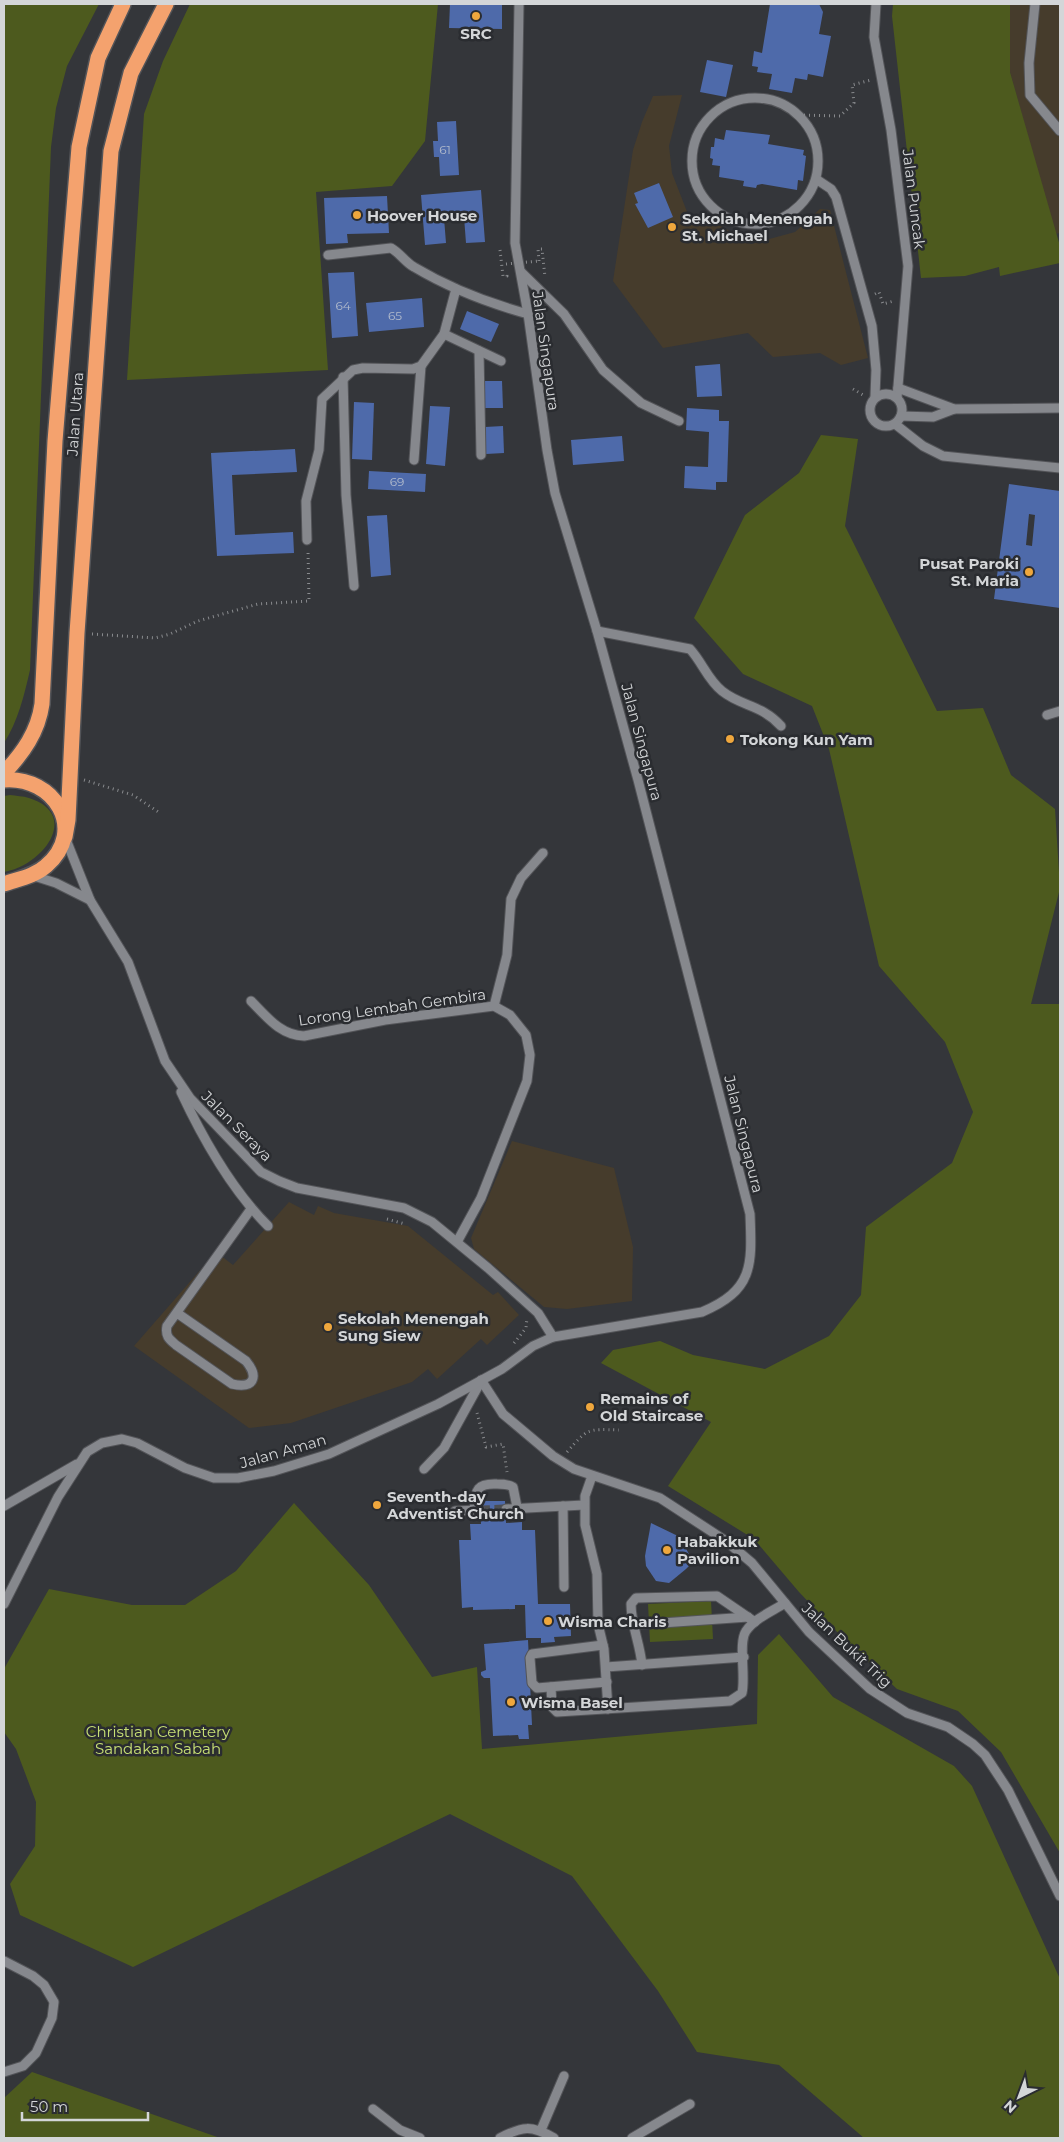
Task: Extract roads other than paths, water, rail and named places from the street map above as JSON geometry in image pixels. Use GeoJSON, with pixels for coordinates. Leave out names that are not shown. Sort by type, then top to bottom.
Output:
{"type":"FeatureCollection","features":[{"type":"Feature","properties":{"kind":"highway","name":"Jalan Utara"},"geometry":{"type":"LineString","coordinates":[[4,773],[32,738],[39,721],[42,704],[55,441],[79,147],[98,58],[123,4]]}},
{"type":"Feature","properties":{"kind":"highway","name":"Jalan Utara"},"geometry":{"type":"LineString","coordinates":[[65,837],[68,820],[77,633],[111,152],[132,73],[166,4]]}},
{"type":"Feature","properties":{"kind":"highway"},"geometry":{"type":"LineString","coordinates":[[4,780],[26,782],[40,787],[52,796],[61,808],[65,837],[53,859],[31,875],[4,884]]}},
{"type":"Feature","properties":{"kind":"street","name":"Jalan Singapura"},"geometry":{"type":"LineString","coordinates":[[519,4],[515,243],[528,314],[546,450],[555,493],[598,631],[638,780],[750,1214],[752,1259],[745,1277],[734,1294],[718,1305],[702,1312],[553,1337]]}},
{"type":"Feature","properties":{"kind":"street","name":"Jalan Puncak"},"geometry":{"type":"LineString","coordinates":[[876,4],[875,42],[892,139],[908,266],[897,398],[902,406],[901,416]]}},
{"type":"Feature","properties":{"kind":"street"},"geometry":{"type":"LineString","coordinates":[[1035,4],[1029,63],[1030,96],[1060,131]]}},
{"type":"Feature","properties":{"kind":"street"},"geometry":{"type":"LineString","coordinates":[[764,98],[780,102],[799,115],[815,141],[819,164],[816,179],[811,194],[797,210],[779,221],[758,225],[737,223],[718,213],[703,198],[694,179],[691,158],[695,138],[705,121],[721,107],[737,100],[764,98]]}},
{"type":"Feature","properties":{"kind":"street"},"geometry":{"type":"LineString","coordinates":[[816,179],[831,189],[836,197],[872,326],[876,370],[875,397],[869,411],[874,421],[884,426],[895,424],[901,416],[933,418],[954,409]]}},
{"type":"Feature","properties":{"kind":"street"},"geometry":{"type":"LineString","coordinates":[[328,255],[391,248],[413,266],[456,289],[484,302],[528,314]]}},
{"type":"Feature","properties":{"kind":"street"},"geometry":{"type":"LineString","coordinates":[[520,272],[561,310],[603,370],[641,403],[679,421]]}},
{"type":"Feature","properties":{"kind":"street"},"geometry":{"type":"LineString","coordinates":[[414,460],[421,366],[444,334],[456,289]]}},
{"type":"Feature","properties":{"kind":"street"},"geometry":{"type":"LineString","coordinates":[[444,334],[501,361]]}},
{"type":"Feature","properties":{"kind":"street"},"geometry":{"type":"LineString","coordinates":[[480,351],[481,455]]}},
{"type":"Feature","properties":{"kind":"street"},"geometry":{"type":"LineString","coordinates":[[308,540],[306,501],[319,450],[322,399],[343,377],[353,370],[363,368],[413,369],[421,366]]}},
{"type":"Feature","properties":{"kind":"street"},"geometry":{"type":"LineString","coordinates":[[343,377],[346,495],[354,586]]}},
{"type":"Feature","properties":{"kind":"street"},"geometry":{"type":"LineString","coordinates":[[898,388],[954,409],[1060,408]]}},
{"type":"Feature","properties":{"kind":"street"},"geometry":{"type":"LineString","coordinates":[[875,397],[889,393],[897,398]]}},
{"type":"Feature","properties":{"kind":"street"},"geometry":{"type":"LineString","coordinates":[[895,424],[923,446],[943,456],[1060,468]]}},
{"type":"Feature","properties":{"kind":"street"},"geometry":{"type":"LineString","coordinates":[[598,631],[690,649],[700,659],[713,683],[724,693],[770,714],[781,726]]}},
{"type":"Feature","properties":{"kind":"street"},"geometry":{"type":"LineString","coordinates":[[1047,714],[1060,711]]}},
{"type":"Feature","properties":{"kind":"street","name":"Jalan Seraya"},"geometry":{"type":"LineString","coordinates":[[65,837],[90,900],[128,962],[157,1042],[172,1074],[190,1098],[261,1172],[297,1188],[404,1208],[425,1218],[457,1242],[538,1313],[553,1337]]}},
{"type":"Feature","properties":{"kind":"street"},"geometry":{"type":"LineString","coordinates":[[494,1006],[507,955],[511,899],[521,878],[543,853]]}},
{"type":"Feature","properties":{"kind":"street"},"geometry":{"type":"LineString","coordinates":[[31,875],[56,882],[90,900]]}},
{"type":"Feature","properties":{"kind":"street","name":"Lorong Lembah Gembira"},"geometry":{"type":"LineString","coordinates":[[251,1001],[282,1031],[293,1036],[304,1036],[385,1020],[494,1006],[510,1015],[526,1036],[530,1055],[527,1081],[481,1198],[457,1242]]}},
{"type":"Feature","properties":{"kind":"street"},"geometry":{"type":"LineString","coordinates":[[172,1074],[197,1127],[251,1209],[268,1226]]}},
{"type":"Feature","properties":{"kind":"street"},"geometry":{"type":"LineString","coordinates":[[177,1313],[246,1361],[254,1371],[254,1378],[249,1384],[242,1386],[232,1384],[169,1339],[166,1332],[167,1326],[251,1209]]}},
{"type":"Feature","properties":{"kind":"street","name":"Jalan Aman"},"geometry":{"type":"LineString","coordinates":[[4,1604],[58,1497],[87,1452],[102,1443],[122,1439],[137,1442],[185,1468],[214,1478],[238,1478],[274,1471],[328,1454],[438,1404],[507,1366],[533,1346],[553,1337]]}},
{"type":"Feature","properties":{"kind":"street"},"geometry":{"type":"LineString","coordinates":[[424,1469],[444,1448],[481,1380]]}},
{"type":"Feature","properties":{"kind":"street","name":"Jalan Bukit Trig"},"geometry":{"type":"LineString","coordinates":[[481,1380],[503,1414],[560,1460],[592,1476],[660,1498],[726,1541],[752,1563],[809,1632],[870,1689],[907,1713],[955,1731],[985,1755],[1008,1790],[1060,1896]]}},
{"type":"Feature","properties":{"kind":"street"},"geometry":{"type":"LineString","coordinates":[[4,1506],[80,1463]]}},
{"type":"Feature","properties":{"kind":"street"},"geometry":{"type":"LineString","coordinates":[[592,1476],[585,1496],[584,1525],[597,1574],[598,1624],[606,1668],[608,1709]]}},
{"type":"Feature","properties":{"kind":"street"},"geometry":{"type":"LineString","coordinates":[[455,1511],[477,1510],[476,1492],[482,1485],[509,1484],[514,1486],[517,1508]]}},
{"type":"Feature","properties":{"kind":"street"},"geometry":{"type":"LineString","coordinates":[[506,1509],[584,1505]]}},
{"type":"Feature","properties":{"kind":"street"},"geometry":{"type":"LineString","coordinates":[[563,1506],[564,1587]]}},
{"type":"Feature","properties":{"kind":"street"},"geometry":{"type":"LineString","coordinates":[[642,1665],[640,1647],[633,1625],[631,1604],[636,1598],[710,1594],[723,1599],[752,1620]]}},
{"type":"Feature","properties":{"kind":"street"},"geometry":{"type":"LineString","coordinates":[[633,1625],[752,1620],[785,1604]]}},
{"type":"Feature","properties":{"kind":"street"},"geometry":{"type":"LineString","coordinates":[[551,1687],[552,1707],[556,1712],[730,1701],[738,1698],[742,1693],[745,1680],[743,1640],[752,1620]]}},
{"type":"Feature","properties":{"kind":"street"},"geometry":{"type":"LineString","coordinates":[[603,1645],[532,1654],[530,1658],[533,1686],[537,1688],[607,1682]]}},
{"type":"Feature","properties":{"kind":"street"},"geometry":{"type":"LineString","coordinates":[[606,1668],[744,1657]]}},
{"type":"Feature","properties":{"kind":"street"},"geometry":{"type":"LineString","coordinates":[[4,1961],[33,1976],[44,1985],[54,2002],[52,2018],[36,2053],[23,2066],[4,2072]]}},
{"type":"Feature","properties":{"kind":"street"},"geometry":{"type":"LineString","coordinates":[[541,2130],[564,2076]]}},
{"type":"Feature","properties":{"kind":"street"},"geometry":{"type":"LineString","coordinates":[[632,2138],[690,2104]]}},
{"type":"Feature","properties":{"kind":"street"},"geometry":{"type":"LineString","coordinates":[[373,2109],[400,2130],[420,2138]]}},
{"type":"Feature","properties":{"kind":"street"},"geometry":{"type":"LineString","coordinates":[[500,2138],[518,2128],[541,2130],[554,2138]]}},
{"type":"Feature","properties":{"kind":"tunnel"},"geometry":{"type":"LineString","coordinates":[[481,1510],[506,1509]]}},
{"type":"Feature","properties":{"kind":"place","name":"SRC"},"geometry":{"type":"Point","coordinates":[476,16]}},
{"type":"Feature","properties":{"kind":"place","name":"Hoover House"},"geometry":{"type":"Point","coordinates":[357,215]}},
{"type":"Feature","properties":{"kind":"place","name":"Sekolah Menengah St. Michael"},"geometry":{"type":"Point","coordinates":[672,227]}},
{"type":"Feature","properties":{"kind":"place","name":"Pusat Paroki St. Maria"},"geometry":{"type":"Point","coordinates":[1029,572]}},
{"type":"Feature","properties":{"kind":"place","name":"Tokong Kun Yam"},"geometry":{"type":"Point","coordinates":[730,739]}},
{"type":"Feature","properties":{"kind":"place","name":"Sekolah Menengah Sung Siew"},"geometry":{"type":"Point","coordinates":[328,1327]}},
{"type":"Feature","properties":{"kind":"place","name":"Remains of Old Staircase"},"geometry":{"type":"Point","coordinates":[590,1407]}},
{"type":"Feature","properties":{"kind":"place","name":"Seventh-day Adventist Church"},"geometry":{"type":"Point","coordinates":[377,1505]}},
{"type":"Feature","properties":{"kind":"place","name":"Habakkuk Pavilion"},"geometry":{"type":"Point","coordinates":[667,1550]}},
{"type":"Feature","properties":{"kind":"place","name":"Wisma Charis"},"geometry":{"type":"Point","coordinates":[548,1621]}},
{"type":"Feature","properties":{"kind":"place","name":"Wisma Basel"},"geometry":{"type":"Point","coordinates":[511,1702]}},
{"type":"Feature","properties":{"kind":"park label","name":"Christian Cemetery Sandakan Sabah"},"geometry":{"type":"Point","coordinates":[158,1740]}}]}
